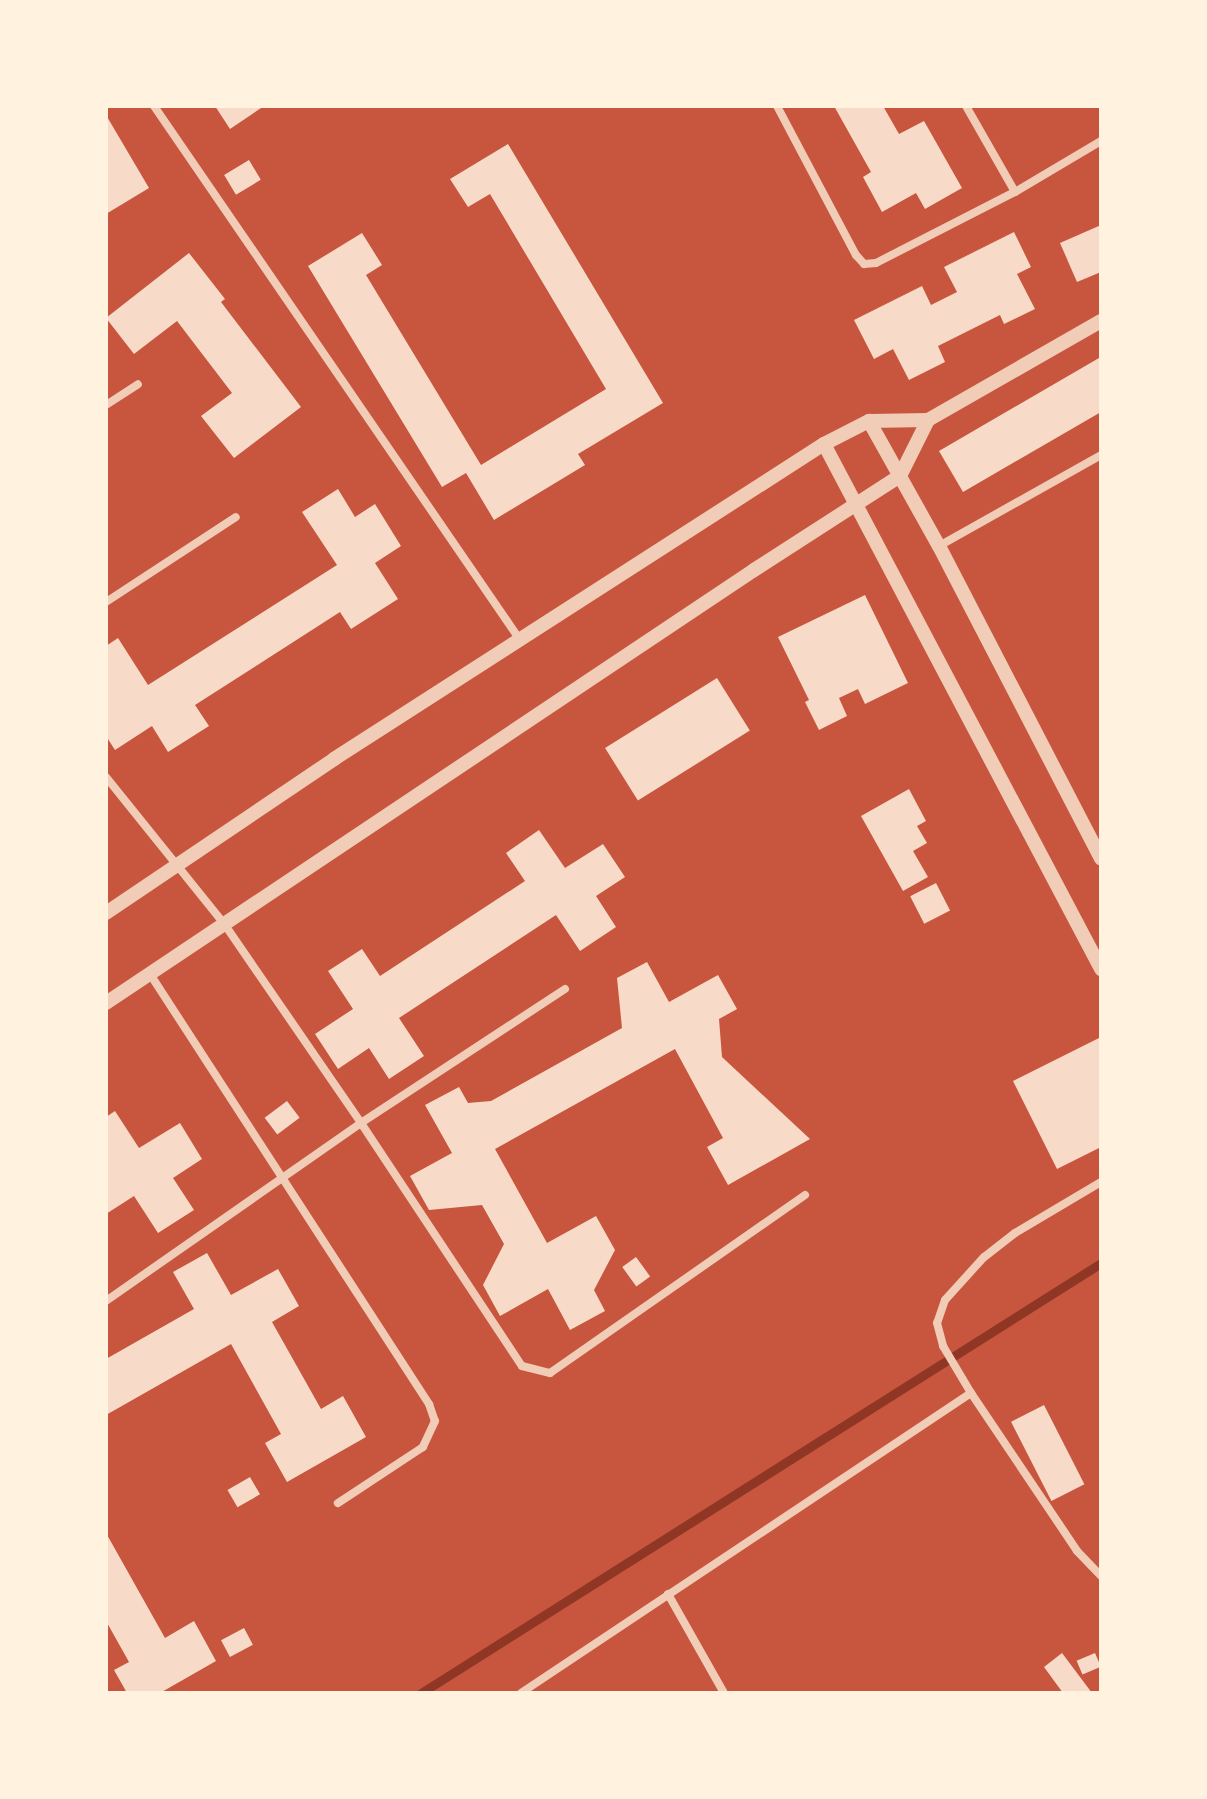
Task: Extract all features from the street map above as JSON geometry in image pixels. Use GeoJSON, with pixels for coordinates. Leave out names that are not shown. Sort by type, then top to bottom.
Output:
{"type":"FeatureCollection","features":[{"type":"Feature","properties":{"kind":"street"},"geometry":{"type":"LineString","coordinates":[[154,106],[520,640]]}},
{"type":"Feature","properties":{"kind":"street"},"geometry":{"type":"LineString","coordinates":[[777,106],[856,255],[864,264],[876,263],[1015,192],[1101,141]]}},
{"type":"Feature","properties":{"kind":"street"},"geometry":{"type":"LineString","coordinates":[[966,106],[1015,192]]}},
{"type":"Feature","properties":{"kind":"street"},"geometry":{"type":"LineString","coordinates":[[106,913],[824,444],[869,421],[928,420],[1101,321]]}},
{"type":"Feature","properties":{"kind":"street"},"geometry":{"type":"LineString","coordinates":[[106,405],[138,384]]}},
{"type":"Feature","properties":{"kind":"street"},"geometry":{"type":"LineString","coordinates":[[106,1003],[900,476],[928,420]]}},
{"type":"Feature","properties":{"kind":"street"},"geometry":{"type":"LineString","coordinates":[[869,421],[939,546],[1101,859]]}},
{"type":"Feature","properties":{"kind":"street"},"geometry":{"type":"LineString","coordinates":[[824,444],[1101,969]]}},
{"type":"Feature","properties":{"kind":"street"},"geometry":{"type":"LineString","coordinates":[[939,546],[1101,455]]}},
{"type":"Feature","properties":{"kind":"street"},"geometry":{"type":"LineString","coordinates":[[106,602],[236,517]]}},
{"type":"Feature","properties":{"kind":"street"},"geometry":{"type":"LineString","coordinates":[[106,777],[225,925],[522,1366],[550,1373],[805,1195]]}},
{"type":"Feature","properties":{"kind":"street"},"geometry":{"type":"LineString","coordinates":[[150,974],[429,1404],[435,1421],[423,1447],[338,1503]]}},
{"type":"Feature","properties":{"kind":"street"},"geometry":{"type":"LineString","coordinates":[[106,1301],[361,1123],[565,989]]}},
{"type":"Feature","properties":{"kind":"street"},"geometry":{"type":"LineString","coordinates":[[1101,1182],[1015,1233],[984,1257],[939,1311],[938,1335],[971,1393],[1077,1551],[1101,1576]]}},
{"type":"Feature","properties":{"kind":"street"},"geometry":{"type":"LineString","coordinates":[[521,1693],[971,1393]]}},
{"type":"Feature","properties":{"kind":"street"},"geometry":{"type":"LineString","coordinates":[[668,1594],[724,1693]]}},
{"type":"Feature","properties":{"kind":"building"},"geometry":{"type":"Polygon","coordinates":[[[215,106],[264,106],[230,129],[215,106]]]}},
{"type":"Feature","properties":{"kind":"building"},"geometry":{"type":"Polygon","coordinates":[[[834,106],[883,106],[899,134],[924,121],[962,188],[925,209],[916,193],[882,212],[863,177],[871,172],[834,106]]]}},
{"type":"Feature","properties":{"kind":"building"},"geometry":{"type":"Polygon","coordinates":[[[106,115],[149,188],[106,214],[106,115]]]}},
{"type":"Feature","properties":{"kind":"building"},"geometry":{"type":"Polygon","coordinates":[[[508,144],[663,403],[578,454],[585,465],[494,520],[466,473],[442,487],[308,266],[362,233],[382,265],[366,275],[481,465],[606,389],[490,194],[468,207],[450,179],[508,144]]]}},
{"type":"Feature","properties":{"kind":"building"},"geometry":{"type":"Polygon","coordinates":[[[249,160],[261,180],[236,195],[224,175],[249,160]]]}},
{"type":"Feature","properties":{"kind":"building"},"geometry":{"type":"Polygon","coordinates":[[[1101,225],[1101,272],[1077,282],[1060,243],[1101,225]]]}},
{"type":"Feature","properties":{"kind":"building"},"geometry":{"type":"Polygon","coordinates":[[[1014,232],[1031,267],[1017,274],[1035,309],[1004,324],[1000,315],[938,346],[945,362],[909,380],[893,349],[874,359],[854,320],[922,286],[931,305],[957,292],[944,267],[1014,232]]]}},
{"type":"Feature","properties":{"kind":"building"},"geometry":{"type":"Polygon","coordinates":[[[189,253],[225,299],[221,302],[301,407],[234,458],[201,416],[232,393],[177,321],[134,354],[106,318],[189,253]]]}},
{"type":"Feature","properties":{"kind":"building"},"geometry":{"type":"Polygon","coordinates":[[[1099,358],[1101,412],[963,492],[939,451],[1099,358]]]}},
{"type":"Feature","properties":{"kind":"building"},"geometry":{"type":"Polygon","coordinates":[[[338,489],[355,517],[375,504],[401,546],[375,563],[398,599],[351,629],[340,612],[195,705],[209,726],[168,752],[152,726],[115,750],[106,736],[106,646],[118,638],[148,685],[337,565],[302,512],[338,489]]]}},
{"type":"Feature","properties":{"kind":"building"},"geometry":{"type":"Polygon","coordinates":[[[865,595],[908,683],[865,704],[858,689],[839,698],[847,716],[819,730],[805,702],[809,700],[778,637],[865,595]]]}},
{"type":"Feature","properties":{"kind":"building"},"geometry":{"type":"Polygon","coordinates":[[[717,678],[750,731],[638,801],[605,748],[717,678]]]}},
{"type":"Feature","properties":{"kind":"building"},"geometry":{"type":"Polygon","coordinates":[[[909,789],[926,821],[917,826],[927,843],[913,851],[928,877],[903,891],[861,816],[909,789]]]}},
{"type":"Feature","properties":{"kind":"building"},"geometry":{"type":"Polygon","coordinates":[[[539,830],[565,868],[603,844],[625,877],[596,896],[616,927],[580,951],[556,915],[399,1018],[424,1056],[389,1079],[369,1048],[338,1069],[315,1034],[353,1009],[328,971],[362,949],[380,976],[525,881],[506,853],[539,830]]]}},
{"type":"Feature","properties":{"kind":"building"},"geometry":{"type":"Polygon","coordinates":[[[936,883],[950,911],[924,924],[910,896],[936,883]]]}},
{"type":"Feature","properties":{"kind":"building"},"geometry":{"type":"Polygon","coordinates":[[[647,962],[669,1002],[718,975],[737,1009],[719,1019],[722,1057],[810,1139],[728,1185],[707,1147],[723,1138],[675,1049],[495,1149],[547,1243],[596,1216],[615,1250],[594,1290],[605,1311],[570,1330],[548,1289],[500,1316],[483,1285],[504,1244],[482,1205],[429,1210],[410,1176],[452,1153],[425,1105],[459,1087],[468,1103],[491,1101],[622,1028],[617,978],[647,962]]]}},
{"type":"Feature","properties":{"kind":"building"},"geometry":{"type":"Polygon","coordinates":[[[1101,1037],[1101,1147],[1057,1169],[1013,1081],[1101,1037]]]}},
{"type":"Feature","properties":{"kind":"building"},"geometry":{"type":"Polygon","coordinates":[[[287,1101],[300,1118],[277,1135],[265,1118],[287,1101]]]}},
{"type":"Feature","properties":{"kind":"building"},"geometry":{"type":"Polygon","coordinates":[[[115,1111],[139,1148],[180,1123],[202,1159],[173,1178],[194,1210],[158,1233],[134,1196],[106,1214],[106,1117],[115,1111]]]}},
{"type":"Feature","properties":{"kind":"building"},"geometry":{"type":"Polygon","coordinates":[[[207,1253],[231,1295],[278,1269],[299,1306],[272,1322],[321,1409],[343,1396],[366,1437],[287,1482],[265,1443],[281,1434],[231,1344],[106,1415],[106,1359],[194,1309],[173,1272],[207,1253]]]}},
{"type":"Feature","properties":{"kind":"building"},"geometry":{"type":"Polygon","coordinates":[[[636,1257],[650,1276],[636,1286],[622,1267],[636,1257]]]}},
{"type":"Feature","properties":{"kind":"building"},"geometry":{"type":"Polygon","coordinates":[[[1044,1405],[1084,1484],[1051,1501],[1011,1422],[1044,1405]]]}},
{"type":"Feature","properties":{"kind":"building"},"geometry":{"type":"Polygon","coordinates":[[[250,1477],[260,1494],[237,1507],[227,1490],[250,1477]]]}},
{"type":"Feature","properties":{"kind":"building"},"geometry":{"type":"Polygon","coordinates":[[[106,1533],[165,1638],[194,1621],[216,1661],[160,1693],[127,1693],[114,1670],[129,1662],[106,1621],[106,1533]]]}},
{"type":"Feature","properties":{"kind":"building"},"geometry":{"type":"Polygon","coordinates":[[[244,1628],[253,1645],[230,1657],[221,1640],[244,1628]]]}},
{"type":"Feature","properties":{"kind":"building"},"geometry":{"type":"Polygon","coordinates":[[[1062,1653],[1092,1693],[1063,1693],[1044,1667],[1062,1653]]]}},
{"type":"Feature","properties":{"kind":"building"},"geometry":{"type":"Polygon","coordinates":[[[1095,1653],[1101,1667],[1082,1675],[1077,1661],[1095,1653]]]}},
{"type":"Feature","properties":{"kind":"waterway"},"geometry":{"type":"LineString","coordinates":[[421,1693],[1101,1263]]}}]}
